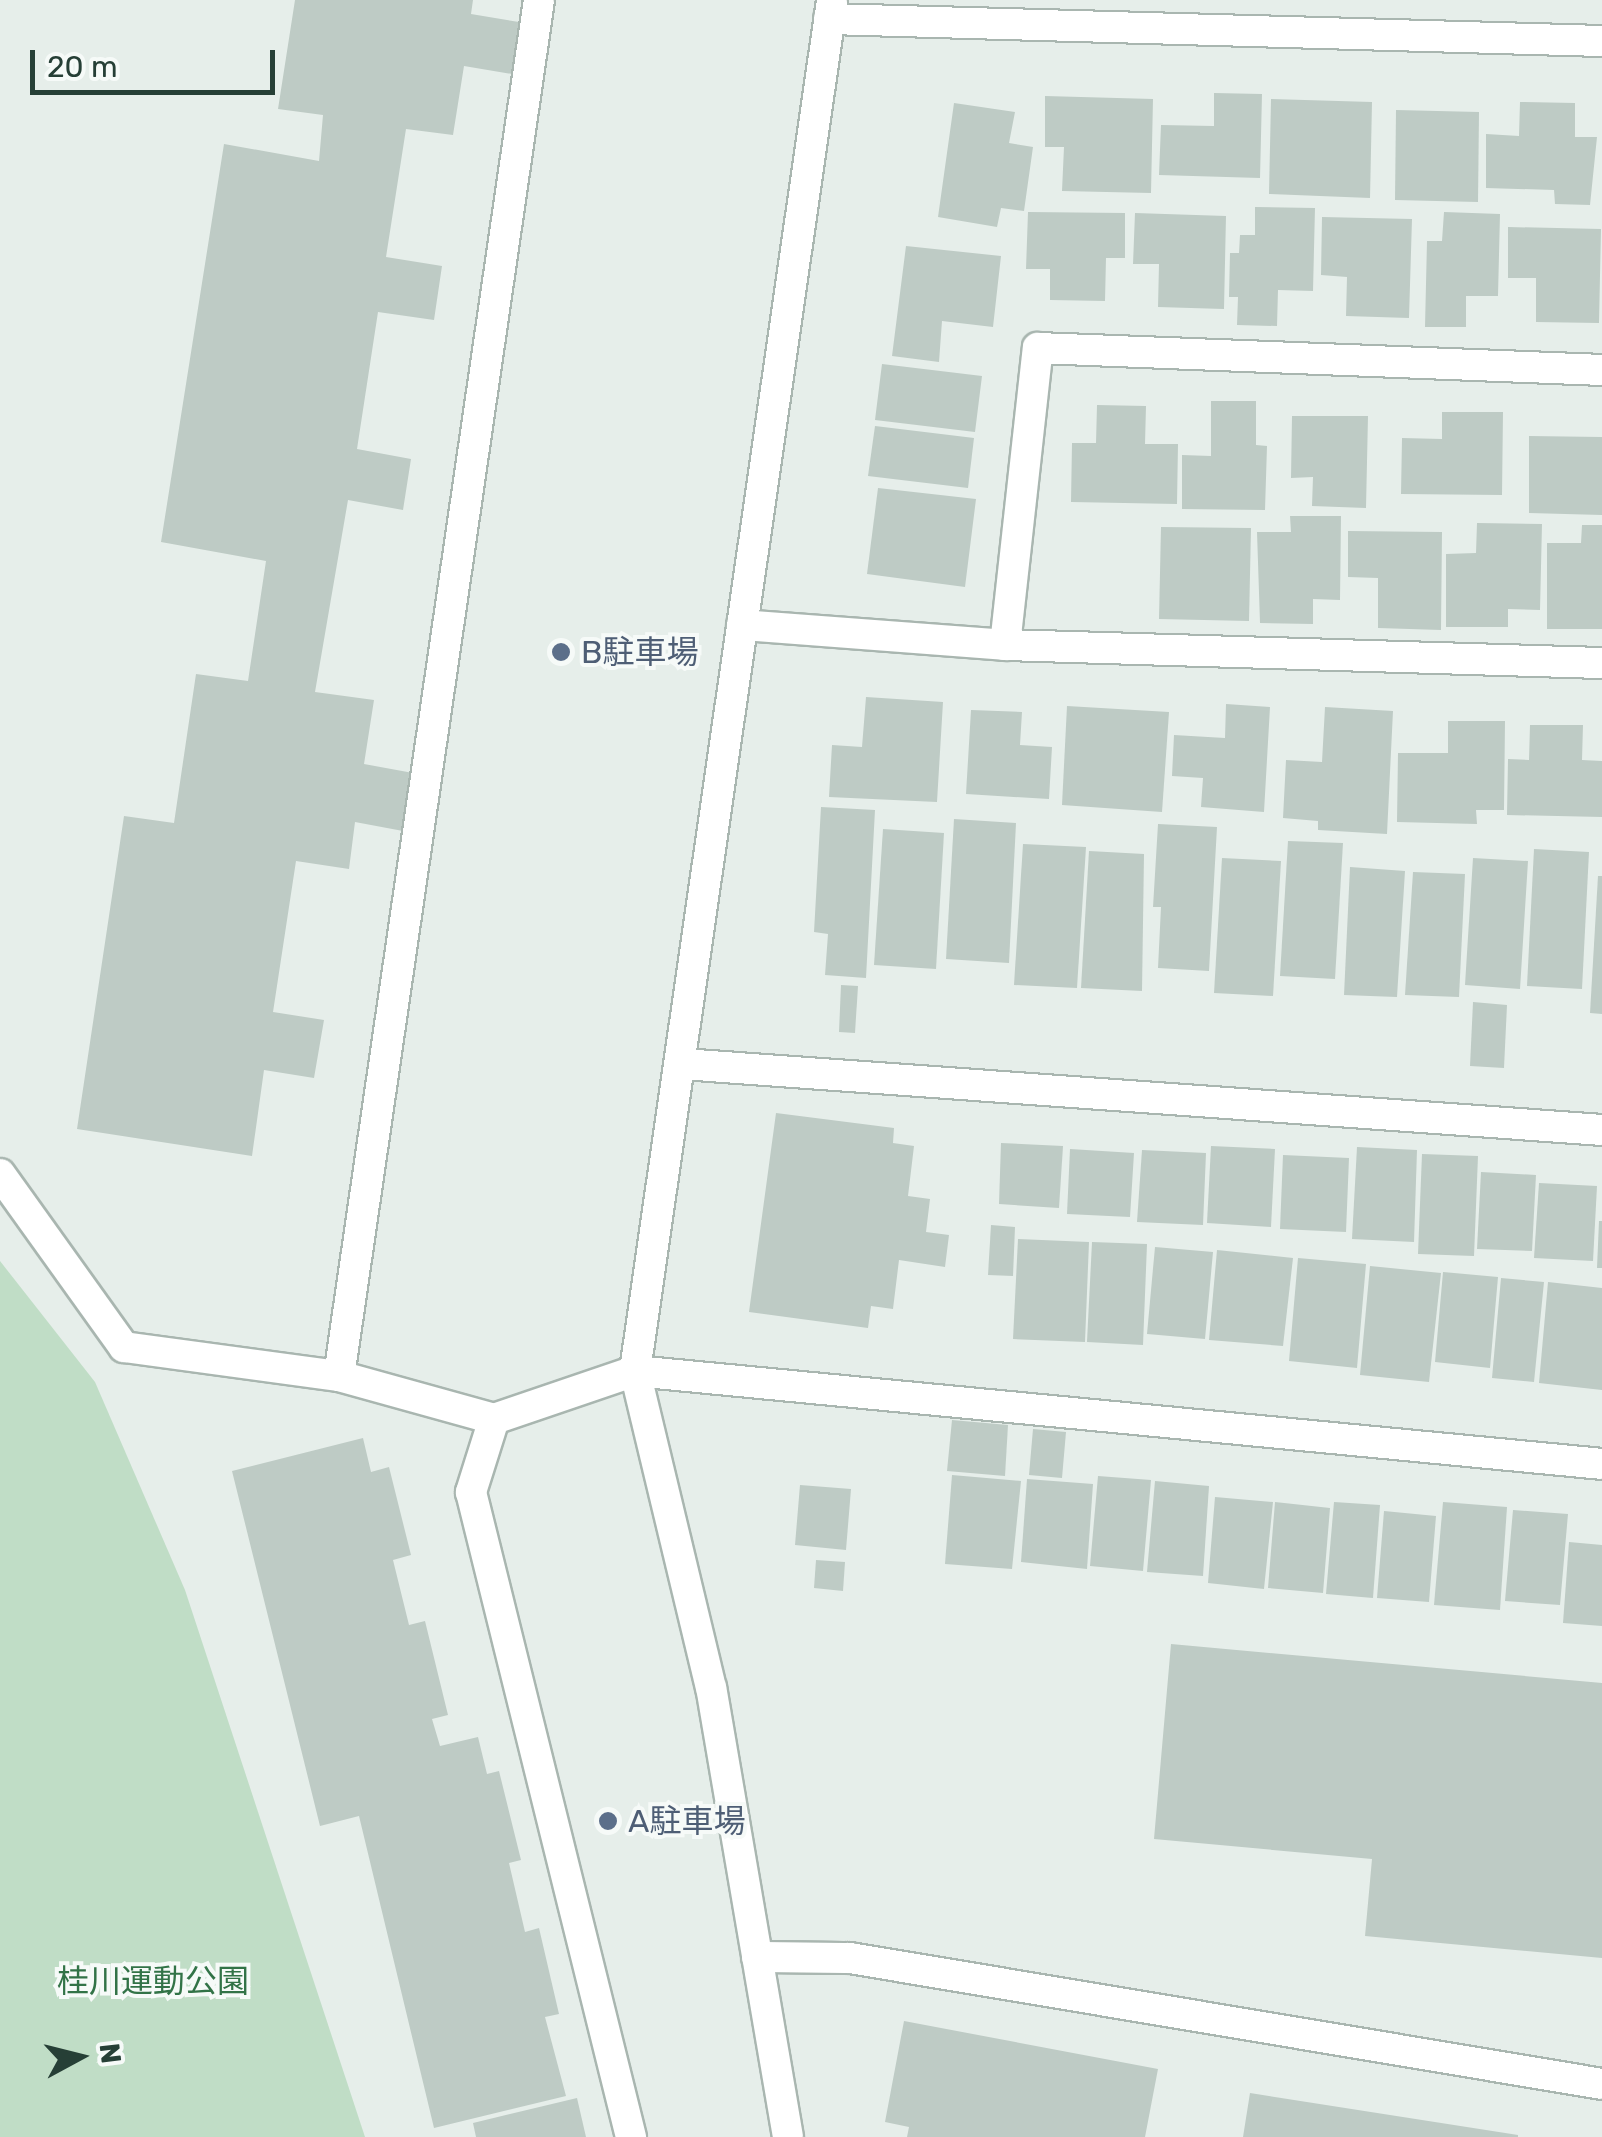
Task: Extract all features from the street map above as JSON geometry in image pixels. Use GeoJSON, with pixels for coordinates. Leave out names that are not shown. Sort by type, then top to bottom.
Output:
{"type":"FeatureCollection","features":[{"type":"Feature","properties":{"kind":"street"},"geometry":{"type":"LineString","coordinates":[[338,1376],[539,0]]}},
{"type":"Feature","properties":{"kind":"street"},"geometry":{"type":"LineString","coordinates":[[788,2137],[711,1688],[635,1371],[682,1064],[830,9],[1602,41]]}},
{"type":"Feature","properties":{"kind":"street"},"geometry":{"type":"LineString","coordinates":[[1005,645],[1038,348],[1602,370]]}},
{"type":"Feature","properties":{"kind":"street"},"geometry":{"type":"LineString","coordinates":[[742,624],[1005,645],[1602,663]]}},
{"type":"Feature","properties":{"kind":"street"},"geometry":{"type":"LineString","coordinates":[[682,1064],[1602,1130]]}},
{"type":"Feature","properties":{"kind":"street"},"geometry":{"type":"LineString","coordinates":[[0,1174],[124,1348],[338,1376],[494,1418],[635,1371],[1602,1464]]}},
{"type":"Feature","properties":{"kind":"street"},"geometry":{"type":"LineString","coordinates":[[494,1418],[472,1492],[631,2137]]}},
{"type":"Feature","properties":{"kind":"street"},"geometry":{"type":"LineString","coordinates":[[758,1957],[850,1958],[1602,2084]]}},
{"type":"Feature","properties":{"kind":"green space","name":"桂川運動公園"},"geometry":{"type":"Polygon","coordinates":[[[0,1261],[95,1382],[185,1590],[365,2137],[0,2137],[0,1261]]]}},
{"type":"Feature","properties":{"kind":"building"},"geometry":{"type":"Polygon","coordinates":[[[295,0],[473,0],[471,14],[525,23],[518,75],[464,66],[453,135],[406,129],[386,257],[442,266],[434,320],[378,312],[357,449],[411,459],[403,510],[348,500],[315,692],[374,700],[364,764],[413,773],[403,831],[355,822],[349,869],[296,861],[273,1012],[324,1020],[314,1078],[264,1070],[252,1156],[77,1129],[124,816],[174,823],[196,674],[248,681],[266,561],[161,542],[224,144],[319,161],[323,115],[278,109],[295,0]]]}},
{"type":"Feature","properties":{"kind":"building"},"geometry":{"type":"Polygon","coordinates":[[[1214,93],[1262,94],[1260,178],[1159,175],[1161,125],[1214,126],[1214,93]]]}},
{"type":"Feature","properties":{"kind":"building"},"geometry":{"type":"Polygon","coordinates":[[[1045,96],[1153,99],[1151,193],[1062,191],[1064,147],[1045,147],[1045,96]]]}},
{"type":"Feature","properties":{"kind":"building"},"geometry":{"type":"Polygon","coordinates":[[[1271,99],[1372,102],[1370,198],[1269,194],[1271,99]]]}},
{"type":"Feature","properties":{"kind":"building"},"geometry":{"type":"Polygon","coordinates":[[[1520,102],[1575,103],[1575,137],[1597,137],[1590,205],[1555,204],[1554,190],[1486,188],[1486,134],[1519,136],[1520,102]]]}},
{"type":"Feature","properties":{"kind":"building"},"geometry":{"type":"Polygon","coordinates":[[[954,103],[1015,112],[1009,143],[1033,147],[1024,211],[1001,208],[997,227],[938,217],[954,103]]]}},
{"type":"Feature","properties":{"kind":"building"},"geometry":{"type":"Polygon","coordinates":[[[1396,110],[1479,112],[1478,202],[1395,200],[1396,110]]]}},
{"type":"Feature","properties":{"kind":"building"},"geometry":{"type":"Polygon","coordinates":[[[1255,207],[1315,208],[1313,291],[1278,290],[1277,326],[1237,325],[1238,297],[1229,297],[1230,253],[1239,253],[1240,235],[1255,235],[1255,207]]]}},
{"type":"Feature","properties":{"kind":"building"},"geometry":{"type":"Polygon","coordinates":[[[1028,212],[1125,213],[1125,258],[1106,258],[1105,301],[1050,300],[1050,269],[1026,269],[1028,212]]]}},
{"type":"Feature","properties":{"kind":"building"},"geometry":{"type":"Polygon","coordinates":[[[1444,212],[1500,214],[1498,296],[1466,296],[1466,327],[1425,327],[1427,241],[1442,241],[1444,212]]]}},
{"type":"Feature","properties":{"kind":"building"},"geometry":{"type":"Polygon","coordinates":[[[1135,213],[1226,216],[1224,309],[1158,307],[1159,264],[1133,264],[1135,213]]]}},
{"type":"Feature","properties":{"kind":"building"},"geometry":{"type":"Polygon","coordinates":[[[1322,217],[1412,219],[1409,318],[1346,316],[1347,277],[1321,275],[1322,217]]]}},
{"type":"Feature","properties":{"kind":"building"},"geometry":{"type":"Polygon","coordinates":[[[1508,227],[1601,229],[1599,323],[1536,322],[1536,278],[1508,278],[1508,227]]]}},
{"type":"Feature","properties":{"kind":"building"},"geometry":{"type":"Polygon","coordinates":[[[906,246],[1001,256],[993,327],[942,321],[939,362],[892,356],[906,246]]]}},
{"type":"Feature","properties":{"kind":"building"},"geometry":{"type":"Polygon","coordinates":[[[882,364],[982,376],[975,432],[875,420],[882,364]]]}},
{"type":"Feature","properties":{"kind":"building"},"geometry":{"type":"Polygon","coordinates":[[[1211,401],[1256,401],[1256,445],[1267,446],[1265,510],[1182,509],[1182,455],[1211,456],[1211,401]]]}},
{"type":"Feature","properties":{"kind":"building"},"geometry":{"type":"Polygon","coordinates":[[[1097,405],[1146,406],[1145,444],[1178,444],[1177,504],[1071,502],[1072,443],[1096,443],[1097,405]]]}},
{"type":"Feature","properties":{"kind":"building"},"geometry":{"type":"Polygon","coordinates":[[[1442,412],[1503,412],[1502,495],[1401,494],[1402,438],[1442,439],[1442,412]]]}},
{"type":"Feature","properties":{"kind":"building"},"geometry":{"type":"Polygon","coordinates":[[[1292,416],[1368,416],[1366,508],[1312,506],[1313,477],[1291,478],[1292,416]]]}},
{"type":"Feature","properties":{"kind":"building"},"geometry":{"type":"Polygon","coordinates":[[[875,426],[974,438],[968,488],[868,476],[875,426]]]}},
{"type":"Feature","properties":{"kind":"building"},"geometry":{"type":"Polygon","coordinates":[[[1529,436],[1602,437],[1602,515],[1529,513],[1529,436]]]}},
{"type":"Feature","properties":{"kind":"building"},"geometry":{"type":"Polygon","coordinates":[[[878,488],[976,499],[965,587],[867,574],[878,488]]]}},
{"type":"Feature","properties":{"kind":"building"},"geometry":{"type":"Polygon","coordinates":[[[1290,516],[1341,516],[1340,600],[1313,599],[1313,624],[1260,623],[1257,532],[1291,532],[1290,516]]]}},
{"type":"Feature","properties":{"kind":"building"},"geometry":{"type":"Polygon","coordinates":[[[1477,523],[1542,524],[1540,610],[1508,609],[1508,627],[1446,627],[1446,554],[1476,553],[1477,523]]]}},
{"type":"Feature","properties":{"kind":"building"},"geometry":{"type":"Polygon","coordinates":[[[1582,525],[1602,525],[1602,629],[1547,629],[1547,543],[1581,543],[1582,525]]]}},
{"type":"Feature","properties":{"kind":"building"},"geometry":{"type":"Polygon","coordinates":[[[1161,527],[1251,528],[1249,621],[1159,619],[1161,527]]]}},
{"type":"Feature","properties":{"kind":"building"},"geometry":{"type":"Polygon","coordinates":[[[1348,531],[1442,532],[1441,630],[1378,628],[1378,578],[1348,577],[1348,531]]]}},
{"type":"Feature","properties":{"kind":"building"},"geometry":{"type":"Polygon","coordinates":[[[866,697],[943,702],[937,802],[829,797],[832,745],[862,747],[866,697]]]}},
{"type":"Feature","properties":{"kind":"building"},"geometry":{"type":"Polygon","coordinates":[[[1226,704],[1270,707],[1264,812],[1201,807],[1203,778],[1172,776],[1174,735],[1225,738],[1226,704]]]}},
{"type":"Feature","properties":{"kind":"building"},"geometry":{"type":"Polygon","coordinates":[[[1067,706],[1169,712],[1162,812],[1062,805],[1067,706]]]}},
{"type":"Feature","properties":{"kind":"building"},"geometry":{"type":"Polygon","coordinates":[[[1325,707],[1393,711],[1387,834],[1318,830],[1318,821],[1283,818],[1286,760],[1322,762],[1325,707]]]}},
{"type":"Feature","properties":{"kind":"building"},"geometry":{"type":"Polygon","coordinates":[[[971,710],[1022,712],[1020,745],[1052,747],[1049,799],[966,794],[971,710]]]}},
{"type":"Feature","properties":{"kind":"building"},"geometry":{"type":"Polygon","coordinates":[[[1448,721],[1505,721],[1504,810],[1476,810],[1477,824],[1397,822],[1398,753],[1448,753],[1448,721]]]}},
{"type":"Feature","properties":{"kind":"building"},"geometry":{"type":"Polygon","coordinates":[[[1530,725],[1583,725],[1582,760],[1602,761],[1602,817],[1507,815],[1508,759],[1529,760],[1530,725]]]}},
{"type":"Feature","properties":{"kind":"building"},"geometry":{"type":"Polygon","coordinates":[[[821,807],[875,810],[866,978],[825,975],[828,934],[814,932],[821,807]]]}},
{"type":"Feature","properties":{"kind":"building"},"geometry":{"type":"Polygon","coordinates":[[[954,819],[1016,823],[1009,963],[946,959],[954,819]]]}},
{"type":"Feature","properties":{"kind":"building"},"geometry":{"type":"Polygon","coordinates":[[[1158,824],[1217,827],[1209,971],[1158,968],[1161,907],[1153,907],[1158,824]]]}},
{"type":"Feature","properties":{"kind":"building"},"geometry":{"type":"Polygon","coordinates":[[[883,829],[944,833],[936,969],[874,965],[883,829]]]}},
{"type":"Feature","properties":{"kind":"building"},"geometry":{"type":"Polygon","coordinates":[[[1288,841],[1343,843],[1335,979],[1280,976],[1288,841]]]}},
{"type":"Feature","properties":{"kind":"building"},"geometry":{"type":"Polygon","coordinates":[[[1023,844],[1086,847],[1077,988],[1014,985],[1023,844]]]}},
{"type":"Feature","properties":{"kind":"building"},"geometry":{"type":"Polygon","coordinates":[[[1534,849],[1589,852],[1582,989],[1527,986],[1534,849]]]}},
{"type":"Feature","properties":{"kind":"building"},"geometry":{"type":"Polygon","coordinates":[[[1089,851],[1144,854],[1142,991],[1081,988],[1089,851]]]}},
{"type":"Feature","properties":{"kind":"building"},"geometry":{"type":"Polygon","coordinates":[[[1222,858],[1281,861],[1273,996],[1214,993],[1222,858]]]}},
{"type":"Feature","properties":{"kind":"building"},"geometry":{"type":"Polygon","coordinates":[[[1473,858],[1528,861],[1520,989],[1465,985],[1473,858]]]}},
{"type":"Feature","properties":{"kind":"building"},"geometry":{"type":"Polygon","coordinates":[[[1350,867],[1405,871],[1397,997],[1344,995],[1350,867]]]}},
{"type":"Feature","properties":{"kind":"building"},"geometry":{"type":"Polygon","coordinates":[[[1413,872],[1465,874],[1459,997],[1405,995],[1413,872]]]}},
{"type":"Feature","properties":{"kind":"building"},"geometry":{"type":"Polygon","coordinates":[[[1598,876],[1602,876],[1602,1014],[1590,1013],[1598,876]]]}},
{"type":"Feature","properties":{"kind":"building"},"geometry":{"type":"Polygon","coordinates":[[[841,985],[858,986],[855,1033],[839,1032],[841,985]]]}},
{"type":"Feature","properties":{"kind":"building"},"geometry":{"type":"Polygon","coordinates":[[[1473,1002],[1507,1005],[1504,1068],[1470,1066],[1473,1002]]]}},
{"type":"Feature","properties":{"kind":"building"},"geometry":{"type":"Polygon","coordinates":[[[776,1113],[894,1128],[893,1143],[914,1146],[908,1196],[930,1199],[926,1232],[949,1235],[945,1267],[899,1260],[893,1309],[871,1306],[868,1328],[749,1312],[776,1113]]]}},
{"type":"Feature","properties":{"kind":"building"},"geometry":{"type":"Polygon","coordinates":[[[1001,1143],[1063,1146],[1059,1208],[999,1204],[1001,1143]]]}},
{"type":"Feature","properties":{"kind":"building"},"geometry":{"type":"Polygon","coordinates":[[[1211,1146],[1275,1149],[1271,1227],[1207,1223],[1211,1146]]]}},
{"type":"Feature","properties":{"kind":"building"},"geometry":{"type":"Polygon","coordinates":[[[1357,1147],[1417,1150],[1414,1242],[1352,1239],[1357,1147]]]}},
{"type":"Feature","properties":{"kind":"building"},"geometry":{"type":"Polygon","coordinates":[[[1070,1149],[1134,1153],[1130,1217],[1067,1214],[1070,1149]]]}},
{"type":"Feature","properties":{"kind":"building"},"geometry":{"type":"Polygon","coordinates":[[[1142,1150],[1206,1153],[1203,1225],[1137,1222],[1142,1150]]]}},
{"type":"Feature","properties":{"kind":"building"},"geometry":{"type":"Polygon","coordinates":[[[1422,1154],[1478,1156],[1474,1256],[1418,1254],[1422,1154]]]}},
{"type":"Feature","properties":{"kind":"building"},"geometry":{"type":"Polygon","coordinates":[[[1283,1155],[1349,1158],[1346,1232],[1280,1229],[1283,1155]]]}},
{"type":"Feature","properties":{"kind":"building"},"geometry":{"type":"Polygon","coordinates":[[[1481,1172],[1536,1175],[1532,1251],[1477,1249],[1481,1172]]]}},
{"type":"Feature","properties":{"kind":"building"},"geometry":{"type":"Polygon","coordinates":[[[1539,1183],[1597,1186],[1593,1261],[1534,1258],[1539,1183]]]}},
{"type":"Feature","properties":{"kind":"building"},"geometry":{"type":"Polygon","coordinates":[[[1602,1221],[1602,1268],[1597,1268],[1602,1221]]]}},
{"type":"Feature","properties":{"kind":"building"},"geometry":{"type":"Polygon","coordinates":[[[991,1225],[1015,1227],[1013,1276],[988,1275],[991,1225]]]}},
{"type":"Feature","properties":{"kind":"building"},"geometry":{"type":"Polygon","coordinates":[[[1018,1239],[1089,1242],[1085,1342],[1013,1339],[1018,1239]]]}},
{"type":"Feature","properties":{"kind":"building"},"geometry":{"type":"Polygon","coordinates":[[[1092,1242],[1147,1244],[1143,1345],[1087,1342],[1092,1242]]]}},
{"type":"Feature","properties":{"kind":"building"},"geometry":{"type":"Polygon","coordinates":[[[1155,1247],[1213,1252],[1205,1339],[1147,1334],[1155,1247]]]}},
{"type":"Feature","properties":{"kind":"building"},"geometry":{"type":"Polygon","coordinates":[[[1217,1250],[1293,1258],[1283,1346],[1209,1340],[1217,1250]]]}},
{"type":"Feature","properties":{"kind":"building"},"geometry":{"type":"Polygon","coordinates":[[[1298,1258],[1366,1264],[1357,1368],[1289,1361],[1298,1258]]]}},
{"type":"Feature","properties":{"kind":"building"},"geometry":{"type":"Polygon","coordinates":[[[1370,1266],[1441,1273],[1429,1382],[1360,1375],[1370,1266]]]}},
{"type":"Feature","properties":{"kind":"building"},"geometry":{"type":"Polygon","coordinates":[[[1443,1272],[1498,1277],[1490,1368],[1435,1362],[1443,1272]]]}},
{"type":"Feature","properties":{"kind":"building"},"geometry":{"type":"Polygon","coordinates":[[[1501,1278],[1544,1282],[1534,1382],[1492,1378],[1501,1278]]]}},
{"type":"Feature","properties":{"kind":"building"},"geometry":{"type":"Polygon","coordinates":[[[1548,1282],[1602,1288],[1602,1390],[1539,1383],[1548,1282]]]}},
{"type":"Feature","properties":{"kind":"building"},"geometry":{"type":"Polygon","coordinates":[[[952,1420],[1008,1425],[1005,1476],[947,1471],[952,1420]]]}},
{"type":"Feature","properties":{"kind":"building"},"geometry":{"type":"Polygon","coordinates":[[[1033,1429],[1066,1432],[1062,1478],[1029,1475],[1033,1429]]]}},
{"type":"Feature","properties":{"kind":"building"},"geometry":{"type":"Polygon","coordinates":[[[363,1438],[371,1472],[389,1467],[411,1555],[393,1560],[409,1625],[425,1621],[448,1715],[432,1719],[440,1746],[478,1737],[487,1774],[499,1771],[521,1860],[509,1863],[525,1932],[539,1928],[559,2014],[545,2017],[566,2096],[434,2128],[359,1816],[320,1826],[232,1471],[363,1438]]]}},
{"type":"Feature","properties":{"kind":"building"},"geometry":{"type":"Polygon","coordinates":[[[952,1475],[1021,1481],[1012,1569],[945,1564],[952,1475]]]}},
{"type":"Feature","properties":{"kind":"building"},"geometry":{"type":"Polygon","coordinates":[[[1098,1476],[1151,1480],[1143,1571],[1090,1566],[1098,1476]]]}},
{"type":"Feature","properties":{"kind":"building"},"geometry":{"type":"Polygon","coordinates":[[[1027,1479],[1093,1484],[1087,1569],[1021,1562],[1027,1479]]]}},
{"type":"Feature","properties":{"kind":"building"},"geometry":{"type":"Polygon","coordinates":[[[1155,1481],[1209,1486],[1203,1576],[1147,1572],[1155,1481]]]}},
{"type":"Feature","properties":{"kind":"building"},"geometry":{"type":"Polygon","coordinates":[[[800,1485],[851,1489],[846,1550],[795,1545],[800,1485]]]}},
{"type":"Feature","properties":{"kind":"building"},"geometry":{"type":"Polygon","coordinates":[[[1215,1497],[1273,1502],[1264,1589],[1208,1583],[1215,1497]]]}},
{"type":"Feature","properties":{"kind":"building"},"geometry":{"type":"Polygon","coordinates":[[[1275,1502],[1330,1508],[1323,1593],[1268,1588],[1275,1502]]]}},
{"type":"Feature","properties":{"kind":"building"},"geometry":{"type":"Polygon","coordinates":[[[1334,1502],[1380,1505],[1373,1598],[1326,1594],[1334,1502]]]}},
{"type":"Feature","properties":{"kind":"building"},"geometry":{"type":"Polygon","coordinates":[[[1443,1502],[1507,1507],[1500,1610],[1434,1605],[1443,1502]]]}},
{"type":"Feature","properties":{"kind":"building"},"geometry":{"type":"Polygon","coordinates":[[[1513,1510],[1568,1514],[1560,1605],[1505,1601],[1513,1510]]]}},
{"type":"Feature","properties":{"kind":"building"},"geometry":{"type":"Polygon","coordinates":[[[1384,1511],[1436,1516],[1429,1602],[1377,1598],[1384,1511]]]}},
{"type":"Feature","properties":{"kind":"building"},"geometry":{"type":"Polygon","coordinates":[[[1569,1542],[1602,1545],[1602,1626],[1563,1623],[1569,1542]]]}},
{"type":"Feature","properties":{"kind":"building"},"geometry":{"type":"Polygon","coordinates":[[[816,1560],[845,1562],[843,1591],[814,1588],[816,1560]]]}},
{"type":"Feature","properties":{"kind":"building"},"geometry":{"type":"Polygon","coordinates":[[[1171,1644],[1602,1683],[1602,1958],[1365,1936],[1372,1859],[1154,1839],[1171,1644]]]}},
{"type":"Feature","properties":{"kind":"building"},"geometry":{"type":"Polygon","coordinates":[[[904,2021],[1158,2069],[1145,2137],[907,2137],[909,2127],[885,2122],[904,2021]]]}},
{"type":"Feature","properties":{"kind":"building"},"geometry":{"type":"Polygon","coordinates":[[[1250,2093],[1518,2135],[1518,2137],[1243,2137],[1250,2093]]]}},
{"type":"Feature","properties":{"kind":"building"},"geometry":{"type":"Polygon","coordinates":[[[577,2098],[586,2137],[476,2137],[473,2123],[577,2098]]]}},
{"type":"Feature","properties":{"kind":"place","name":"B駐車場"},"geometry":{"type":"Point","coordinates":[561,652]}},
{"type":"Feature","properties":{"kind":"place","name":"A駐車場"},"geometry":{"type":"Point","coordinates":[608,1821]}}]}
